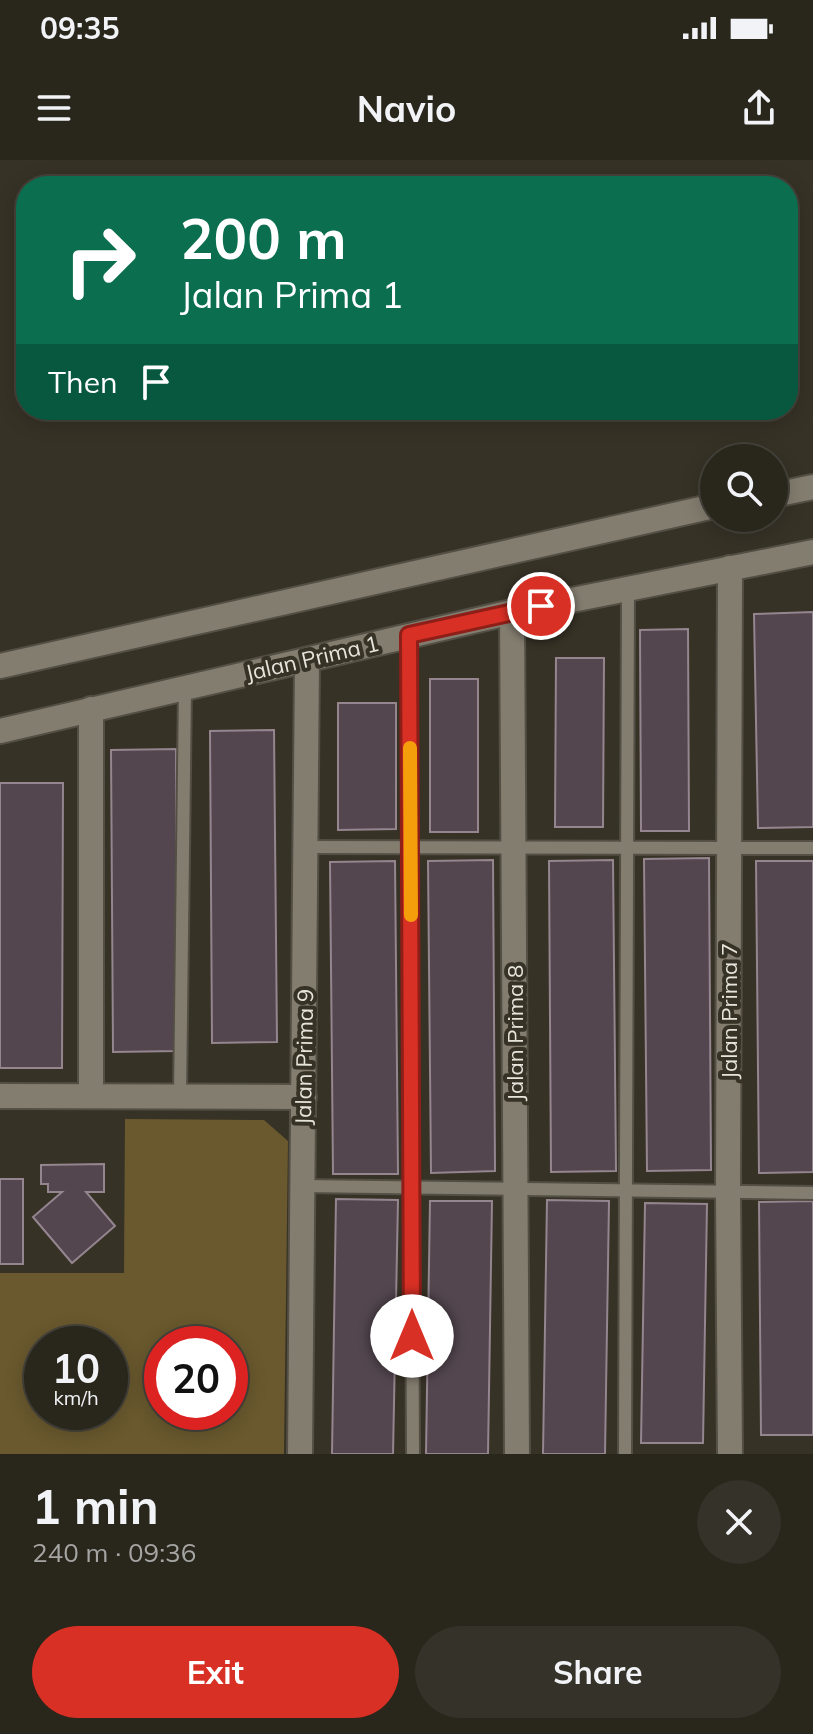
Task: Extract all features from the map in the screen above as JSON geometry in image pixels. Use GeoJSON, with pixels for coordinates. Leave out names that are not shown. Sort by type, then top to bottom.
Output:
{"type":"FeatureCollection","features":[{"type":"Feature","properties":{"kind":"street"},"geometry":{"type":"LineString","coordinates":[[788,492],[813,487]]}},
{"type":"Feature","properties":{"kind":"street"},"geometry":{"type":"LineString","coordinates":[[0,666],[700,509]]}},
{"type":"Feature","properties":{"kind":"street","name":"Jalan Prima 1"},"geometry":{"type":"LineString","coordinates":[[0,731],[512,612],[813,552]]}},
{"type":"Feature","properties":{"kind":"street","name":"Jalan Prima 7"},"geometry":{"type":"LineString","coordinates":[[730,568],[730,1454]]}},
{"type":"Feature","properties":{"kind":"street","name":"Jalan Prima 8"},"geometry":{"type":"LineString","coordinates":[[512,612],[517,1454]]}},
{"type":"Feature","properties":{"kind":"street","name":"Jalan Prima 9"},"geometry":{"type":"LineString","coordinates":[[300,1454],[307,660]]}},
{"type":"Feature","properties":{"kind":"street"},"geometry":{"type":"LineString","coordinates":[[91,709],[91,1096]]}},
{"type":"Feature","properties":{"kind":"street"},"geometry":{"type":"LineString","coordinates":[[0,1096],[304,1097]]}},
{"type":"Feature","properties":{"kind":"lane"},"geometry":{"type":"LineString","coordinates":[[625,1454],[628,589]]}},
{"type":"Feature","properties":{"kind":"lane"},"geometry":{"type":"LineString","coordinates":[[409,635],[413,1454]]}},
{"type":"Feature","properties":{"kind":"lane"},"geometry":{"type":"LineString","coordinates":[[180,1096],[185,686]]}},
{"type":"Feature","properties":{"kind":"lane"},"geometry":{"type":"LineString","coordinates":[[305,847],[813,848]]}},
{"type":"Feature","properties":{"kind":"lane"},"geometry":{"type":"LineString","coordinates":[[302,1186],[813,1193]]}},
{"type":"Feature","properties":{"kind":"shaded area"},"geometry":{"type":"Polygon","coordinates":[[[125,1119],[264,1120],[288,1141],[284,1454],[0,1454],[0,1273],[124,1273],[125,1119]]]}},
{"type":"Feature","properties":{"kind":"building"},"geometry":{"type":"Polygon","coordinates":[[[813,612],[813,827],[758,828],[754,614],[813,612]]]}},
{"type":"Feature","properties":{"kind":"building"},"geometry":{"type":"Polygon","coordinates":[[[688,629],[689,831],[641,831],[640,630],[688,629]]]}},
{"type":"Feature","properties":{"kind":"building"},"geometry":{"type":"Polygon","coordinates":[[[556,658],[604,658],[603,827],[555,827],[556,658]]]}},
{"type":"Feature","properties":{"kind":"building"},"geometry":{"type":"Polygon","coordinates":[[[430,679],[478,679],[478,832],[430,832],[430,679]]]}},
{"type":"Feature","properties":{"kind":"building"},"geometry":{"type":"Polygon","coordinates":[[[338,703],[396,703],[396,829],[338,830],[338,703]]]}},
{"type":"Feature","properties":{"kind":"building"},"geometry":{"type":"Polygon","coordinates":[[[274,730],[277,1042],[212,1043],[210,731],[274,730]]]}},
{"type":"Feature","properties":{"kind":"building"},"geometry":{"type":"Polygon","coordinates":[[[176,749],[177,1051],[113,1052],[111,750],[176,749]]]}},
{"type":"Feature","properties":{"kind":"building"},"geometry":{"type":"Polygon","coordinates":[[[0,783],[63,783],[62,1068],[0,1068],[0,783]]]}},
{"type":"Feature","properties":{"kind":"building"},"geometry":{"type":"Polygon","coordinates":[[[709,858],[711,1170],[647,1171],[644,859],[709,858]]]}},
{"type":"Feature","properties":{"kind":"building"},"geometry":{"type":"Polygon","coordinates":[[[493,860],[495,1171],[431,1173],[428,861],[493,860]]]}},
{"type":"Feature","properties":{"kind":"building"},"geometry":{"type":"Polygon","coordinates":[[[613,860],[616,1171],[551,1172],[549,861],[613,860]]]}},
{"type":"Feature","properties":{"kind":"building"},"geometry":{"type":"Polygon","coordinates":[[[395,861],[398,1174],[333,1174],[330,862],[395,861]]]}},
{"type":"Feature","properties":{"kind":"building"},"geometry":{"type":"Polygon","coordinates":[[[756,861],[813,861],[813,1172],[759,1173],[756,861]]]}},
{"type":"Feature","properties":{"kind":"building"},"geometry":{"type":"Polygon","coordinates":[[[104,1164],[104,1192],[86,1192],[115,1226],[72,1263],[33,1217],[62,1192],[48,1192],[48,1184],[41,1184],[41,1165],[104,1164]]]}},
{"type":"Feature","properties":{"kind":"building"},"geometry":{"type":"Polygon","coordinates":[[[0,1179],[23,1179],[23,1264],[0,1264],[0,1179]]]}},
{"type":"Feature","properties":{"kind":"building"},"geometry":{"type":"Polygon","coordinates":[[[336,1199],[398,1200],[393,1454],[332,1454],[336,1199]]]}},
{"type":"Feature","properties":{"kind":"building"},"geometry":{"type":"Polygon","coordinates":[[[547,1200],[609,1201],[605,1454],[543,1454],[547,1200]]]}},
{"type":"Feature","properties":{"kind":"building"},"geometry":{"type":"Polygon","coordinates":[[[430,1201],[492,1201],[488,1454],[426,1454],[430,1201]]]}},
{"type":"Feature","properties":{"kind":"building"},"geometry":{"type":"Polygon","coordinates":[[[813,1201],[813,1435],[761,1435],[759,1202],[813,1201]]]}},
{"type":"Feature","properties":{"kind":"building"},"geometry":{"type":"Polygon","coordinates":[[[645,1203],[707,1204],[703,1443],[641,1443],[645,1203]]]}},
{"type":"Feature","properties":{"kind":"slow traffic"},"geometry":{"type":"LineString","coordinates":[[410,748],[411,915]]}},
{"type":"Feature","properties":{"kind":"route"},"geometry":{"type":"LineString","coordinates":[[412,1336],[409,635],[541,606]]}}]}
